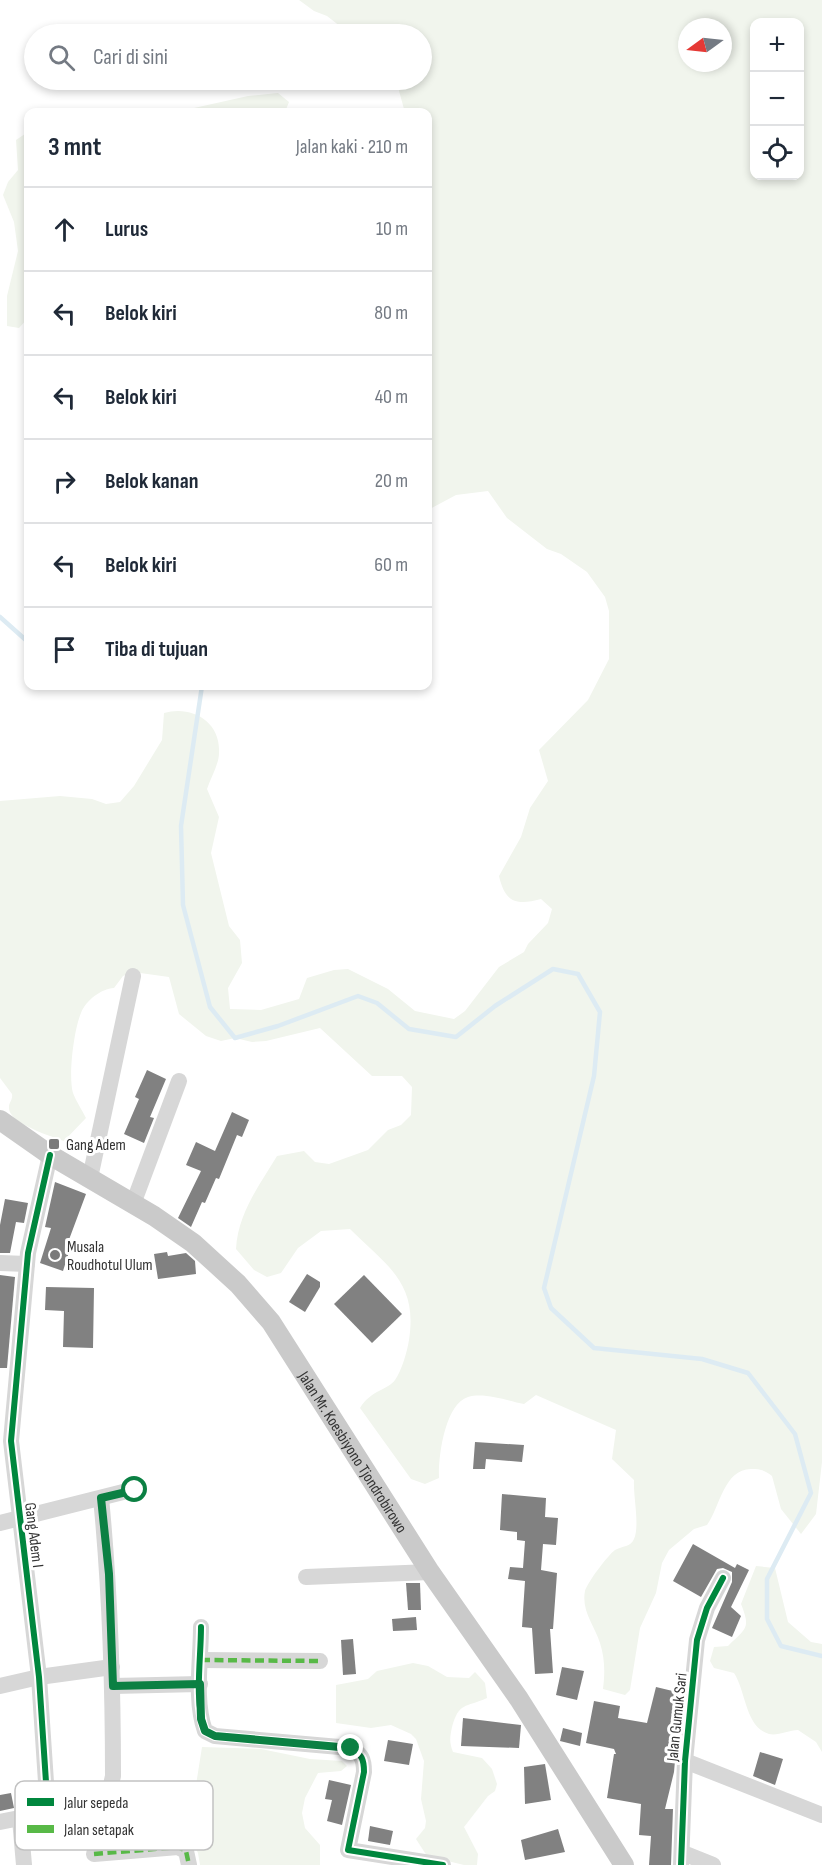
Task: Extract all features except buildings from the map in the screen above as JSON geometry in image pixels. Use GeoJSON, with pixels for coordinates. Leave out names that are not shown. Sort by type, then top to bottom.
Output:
{"type":"FeatureCollection","features":[{"type":"Feature","properties":{"kind":"main road","name":"Jalan Mr. Koesbiyono Tjondrobirowo"},"geometry":{"type":"LineString","coordinates":[[0,1120],[50,1155],[133,1204],[193,1244],[238,1284],[271,1322],[430,1572],[519,1699],[624,1865]]}},
{"type":"Feature","properties":{"kind":"street"},"geometry":{"type":"LineString","coordinates":[[90,1178],[133,976]]}},
{"type":"Feature","properties":{"kind":"street"},"geometry":{"type":"LineString","coordinates":[[133,1204],[179,1081]]}},
{"type":"Feature","properties":{"kind":"street","name":"Gang Adem I"},"geometry":{"type":"LineString","coordinates":[[46,1781],[39,1677],[11,1441],[31,1234],[50,1155]]}},
{"type":"Feature","properties":{"kind":"street"},"geometry":{"type":"LineString","coordinates":[[0,1263],[27,1264]]}},
{"type":"Feature","properties":{"kind":"street"},"geometry":{"type":"LineString","coordinates":[[0,1523],[135,1490]]}},
{"type":"Feature","properties":{"kind":"street"},"geometry":{"type":"LineString","coordinates":[[101,1498],[109,1574],[113,1686],[112,1781]]}},
{"type":"Feature","properties":{"kind":"street"},"geometry":{"type":"LineString","coordinates":[[306,1577],[430,1572]]}},
{"type":"Feature","properties":{"kind":"street","name":"Jalan Gumuk Sari"},"geometry":{"type":"LineString","coordinates":[[682,1859],[685,1761],[700,1629],[723,1578]]}},
{"type":"Feature","properties":{"kind":"street"},"geometry":{"type":"LineString","coordinates":[[201,1627],[201,1719],[205,1731],[215,1736],[351,1748],[361,1754],[364,1761],[364,1772],[348,1850],[443,1865]]}},
{"type":"Feature","properties":{"kind":"street"},"geometry":{"type":"LineString","coordinates":[[201,1660],[321,1661]]}},
{"type":"Feature","properties":{"kind":"street"},"geometry":{"type":"LineString","coordinates":[[0,1686],[39,1677],[112,1667]]}},
{"type":"Feature","properties":{"kind":"street"},"geometry":{"type":"LineString","coordinates":[[113,1686],[200,1684]]}},
{"type":"Feature","properties":{"kind":"street"},"geometry":{"type":"LineString","coordinates":[[685,1761],[822,1815]]}},
{"type":"Feature","properties":{"kind":"street"},"geometry":{"type":"LineString","coordinates":[[0,1822],[15,1820]]}},
{"type":"Feature","properties":{"kind":"street"},"geometry":{"type":"LineString","coordinates":[[23,1850],[24,1865]]}},
{"type":"Feature","properties":{"kind":"street"},"geometry":{"type":"LineString","coordinates":[[94,1854],[142,1850]]}},
{"type":"Feature","properties":{"kind":"street"},"geometry":{"type":"LineString","coordinates":[[184,1850],[189,1865]]}},
{"type":"Feature","properties":{"kind":"street"},"geometry":{"type":"LineString","coordinates":[[682,1859],[713,1865]]}},
{"type":"Feature","properties":{"kind":"shaded area"},"geometry":{"type":"Polygon","coordinates":[[[299,0],[822,0],[822,1462],[816,1514],[801,1534],[781,1509],[772,1476],[765,1471],[754,1469],[735,1475],[724,1490],[707,1525],[694,1529],[669,1550],[662,1563],[656,1593],[640,1628],[630,1690],[625,1695],[603,1689],[603,1655],[584,1598],[587,1587],[603,1563],[615,1550],[631,1544],[636,1533],[634,1480],[612,1459],[616,1430],[536,1395],[524,1404],[489,1396],[468,1397],[460,1402],[448,1420],[440,1457],[439,1478],[425,1484],[411,1479],[360,1408],[369,1397],[395,1380],[406,1355],[411,1320],[409,1303],[397,1277],[350,1229],[321,1231],[298,1248],[281,1273],[267,1277],[254,1270],[236,1249],[245,1212],[277,1156],[304,1151],[315,1162],[329,1164],[368,1150],[388,1130],[401,1125],[411,1115],[412,1087],[402,1076],[372,1076],[320,1028],[266,1041],[252,1042],[235,1038],[221,1041],[206,1036],[179,1014],[169,977],[133,972],[123,976],[114,988],[104,990],[94,996],[86,1004],[78,1020],[71,1076],[73,1093],[86,1118],[64,1141],[41,1133],[15,1118],[10,1113],[9,1107],[12,1094],[0,1078],[0,801],[60,796],[92,799],[106,804],[120,802],[134,786],[162,740],[164,713],[184,711],[202,718],[210,724],[218,742],[218,762],[207,789],[219,817],[211,853],[229,926],[240,940],[242,963],[228,988],[230,1009],[261,1010],[299,999],[307,978],[334,970],[348,969],[388,989],[415,1011],[454,1019],[465,1011],[499,967],[524,952],[528,944],[548,923],[552,909],[541,899],[518,902],[508,897],[499,876],[521,837],[530,808],[548,781],[539,750],[588,700],[609,659],[609,611],[605,597],[587,572],[561,554],[547,549],[507,518],[488,491],[456,495],[432,508],[432,108],[404,108],[399,90],[432,90],[432,24],[337,24],[299,0]]]}},
{"type":"Feature","properties":{"kind":"shaded area"},"geometry":{"type":"Polygon","coordinates":[[[278,93],[289,102],[287,108],[194,108],[248,96],[278,93]]]}},
{"type":"Feature","properties":{"kind":"shaded area"},"geometry":{"type":"Polygon","coordinates":[[[24,135],[24,322],[19,328],[7,326],[7,296],[18,251],[14,222],[3,195],[8,182],[18,170],[16,140],[24,135]]]}},
{"type":"Feature","properties":{"kind":"shaded area"},"geometry":{"type":"Polygon","coordinates":[[[756,1566],[775,1568],[788,1622],[811,1642],[822,1644],[822,1752],[816,1742],[798,1730],[769,1734],[761,1730],[751,1716],[734,1673],[714,1668],[710,1661],[714,1647],[728,1646],[745,1628],[746,1619],[741,1604],[756,1566]]]}},
{"type":"Feature","properties":{"kind":"shaded area"},"geometry":{"type":"Polygon","coordinates":[[[413,1663],[428,1666],[447,1677],[469,1678],[475,1672],[485,1683],[487,1698],[460,1709],[452,1727],[450,1739],[453,1752],[482,1758],[492,1769],[497,1784],[495,1791],[488,1796],[464,1827],[478,1854],[477,1865],[464,1865],[427,1856],[416,1839],[425,1828],[426,1821],[421,1799],[424,1761],[416,1739],[411,1734],[391,1725],[371,1728],[336,1723],[336,1685],[368,1679],[377,1671],[413,1663]]]}},
{"type":"Feature","properties":{"kind":"shaded area"},"geometry":{"type":"Polygon","coordinates":[[[202,1747],[261,1749],[310,1759],[342,1761],[347,1766],[341,1771],[318,1773],[305,1798],[302,1813],[305,1828],[320,1845],[320,1865],[200,1865],[196,1850],[213,1850],[213,1781],[197,1781],[202,1747]]]}},
{"type":"Feature","properties":{"kind":"waterway"},"geometry":{"type":"LineString","coordinates":[[0,617],[24,638]]}},
{"type":"Feature","properties":{"kind":"waterway"},"geometry":{"type":"LineString","coordinates":[[201,690],[181,826],[183,905],[210,1007],[235,1038],[278,1026],[358,996],[377,1003],[409,1029],[456,1037],[495,1006],[553,969],[578,974],[600,1012],[594,1076],[544,1288],[551,1308],[594,1348],[702,1359],[748,1373],[795,1434],[811,1493],[767,1579],[767,1619],[781,1646],[822,1656]]}},
{"type":"Feature","properties":{"kind":"marked path"},"geometry":{"type":"LineString","coordinates":[[201,1660],[320,1661]]}},
{"type":"Feature","properties":{"kind":"marked path"},"geometry":{"type":"LineString","coordinates":[[94,1854],[142,1850]]}},
{"type":"Feature","properties":{"kind":"marked path"},"geometry":{"type":"LineString","coordinates":[[184,1850],[189,1865]]}},
{"type":"Feature","properties":{"kind":"cycle path"},"geometry":{"type":"LineString","coordinates":[[46,1781],[39,1677],[11,1441],[28,1253],[50,1155]]}},
{"type":"Feature","properties":{"kind":"cycle path"},"geometry":{"type":"LineString","coordinates":[[681,1865],[685,1761],[697,1640],[707,1608],[723,1578]]}},
{"type":"Feature","properties":{"kind":"cycle path"},"geometry":{"type":"LineString","coordinates":[[201,1627],[199,1693],[205,1731],[215,1736],[351,1748],[362,1758],[364,1772],[348,1850],[443,1865]]}},
{"type":"Feature","properties":{"kind":"place","name":"Gang Adem"},"geometry":{"type":"Point","coordinates":[54,1144]}},
{"type":"Feature","properties":{"kind":"place","name":"Musala Roudhotul Ulum"},"geometry":{"type":"Point","coordinates":[55,1255]}},
{"type":"Feature","properties":{"kind":"route"},"geometry":{"type":"LineString","coordinates":[[135,1490],[101,1498],[109,1574],[113,1686],[200,1684],[201,1719],[205,1731],[215,1736],[351,1748]]}}]}
